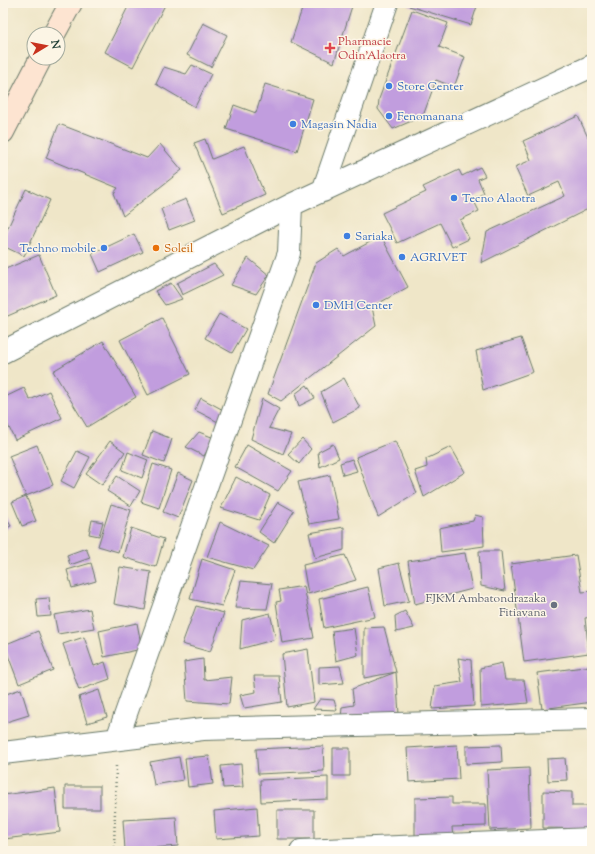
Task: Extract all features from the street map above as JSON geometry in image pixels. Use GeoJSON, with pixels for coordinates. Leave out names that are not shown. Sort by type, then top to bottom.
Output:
{"type":"FeatureCollection","features":[{"type":"Feature","properties":{"kind":"street"},"geometry":{"type":"LineString","coordinates":[[58,26],[71,3]]}},
{"type":"Feature","properties":{"kind":"street"},"geometry":{"type":"LineString","coordinates":[[323,191],[387,3]]}},
{"type":"Feature","properties":{"kind":"street"},"geometry":{"type":"LineString","coordinates":[[3,132],[37,66]]}},
{"type":"Feature","properties":{"kind":"street"},"geometry":{"type":"LineString","coordinates":[[3,352],[291,205],[592,66]]}},
{"type":"Feature","properties":{"kind":"street"},"geometry":{"type":"LineString","coordinates":[[117,739],[289,254],[291,205]]}},
{"type":"Feature","properties":{"kind":"street"},"geometry":{"type":"LineString","coordinates":[[3,753],[203,729],[592,719]]}},
{"type":"Feature","properties":{"kind":"street"},"geometry":{"type":"LineString","coordinates":[[302,851],[592,839]]}},
{"type":"Feature","properties":{"kind":"path"},"geometry":{"type":"LineString","coordinates":[[114,851],[117,739]]}},
{"type":"Feature","properties":{"kind":"building"},"geometry":{"type":"Polygon","coordinates":[[[130,3],[166,3],[133,67],[105,52],[130,3]]]}},
{"type":"Feature","properties":{"kind":"building"},"geometry":{"type":"Polygon","coordinates":[[[304,3],[353,3],[334,63],[291,42],[304,3]]]}},
{"type":"Feature","properties":{"kind":"building"},"geometry":{"type":"Polygon","coordinates":[[[410,3],[478,3],[471,25],[409,6],[410,3]]]}},
{"type":"Feature","properties":{"kind":"building"},"geometry":{"type":"Polygon","coordinates":[[[412,10],[448,23],[439,47],[465,57],[454,87],[436,80],[423,116],[393,129],[378,109],[379,99],[412,10]]]}},
{"type":"Feature","properties":{"kind":"building"},"geometry":{"type":"Polygon","coordinates":[[[203,23],[227,35],[211,67],[187,55],[203,23]]]}},
{"type":"Feature","properties":{"kind":"building"},"geometry":{"type":"Polygon","coordinates":[[[192,65],[211,74],[195,107],[156,84],[164,67],[186,74],[192,65]]]}},
{"type":"Feature","properties":{"kind":"building"},"geometry":{"type":"Polygon","coordinates":[[[265,84],[313,99],[297,151],[226,129],[234,105],[256,113],[265,84]]]}},
{"type":"Feature","properties":{"kind":"building"},"geometry":{"type":"Polygon","coordinates":[[[578,116],[592,146],[592,207],[481,263],[487,232],[565,196],[559,182],[528,196],[515,167],[531,160],[523,141],[578,116]]]}},
{"type":"Feature","properties":{"kind":"building"},"geometry":{"type":"Polygon","coordinates":[[[59,124],[147,158],[160,144],[182,170],[123,216],[114,193],[118,188],[46,158],[59,124]]]}},
{"type":"Feature","properties":{"kind":"building"},"geometry":{"type":"Polygon","coordinates":[[[205,139],[212,159],[244,146],[265,195],[223,213],[194,143],[205,139]]]}},
{"type":"Feature","properties":{"kind":"building"},"geometry":{"type":"Polygon","coordinates":[[[480,167],[485,176],[478,179],[484,193],[473,199],[479,211],[460,220],[469,239],[452,247],[440,223],[397,243],[382,213],[426,192],[423,187],[459,170],[462,176],[480,167]]]}},
{"type":"Feature","properties":{"kind":"building"},"geometry":{"type":"Polygon","coordinates":[[[26,189],[50,200],[24,256],[3,246],[3,238],[26,189]]]}},
{"type":"Feature","properties":{"kind":"building"},"geometry":{"type":"Polygon","coordinates":[[[186,199],[195,220],[169,230],[161,209],[186,199]]]}},
{"type":"Feature","properties":{"kind":"building"},"geometry":{"type":"Polygon","coordinates":[[[134,234],[143,252],[100,272],[92,254],[134,234]]]}},
{"type":"Feature","properties":{"kind":"building"},"geometry":{"type":"Polygon","coordinates":[[[381,236],[408,287],[372,307],[376,326],[281,401],[268,394],[316,263],[338,249],[344,256],[381,236]]]}},
{"type":"Feature","properties":{"kind":"building"},"geometry":{"type":"Polygon","coordinates":[[[39,255],[56,295],[3,318],[3,270],[39,255]]]}},
{"type":"Feature","properties":{"kind":"building"},"geometry":{"type":"Polygon","coordinates":[[[248,258],[269,275],[256,294],[231,285],[248,258]]]}},
{"type":"Feature","properties":{"kind":"building"},"geometry":{"type":"Polygon","coordinates":[[[214,264],[223,275],[182,295],[177,283],[214,264]]]}},
{"type":"Feature","properties":{"kind":"building"},"geometry":{"type":"Polygon","coordinates":[[[171,283],[182,299],[165,305],[155,291],[171,283]]]}},
{"type":"Feature","properties":{"kind":"building"},"geometry":{"type":"Polygon","coordinates":[[[219,314],[246,329],[232,353],[205,338],[219,314]]]}},
{"type":"Feature","properties":{"kind":"building"},"geometry":{"type":"Polygon","coordinates":[[[162,318],[190,374],[148,395],[120,340],[162,318]]]}},
{"type":"Feature","properties":{"kind":"building"},"geometry":{"type":"Polygon","coordinates":[[[521,338],[533,372],[483,390],[476,351],[521,338]]]}},
{"type":"Feature","properties":{"kind":"building"},"geometry":{"type":"Polygon","coordinates":[[[103,341],[136,397],[87,427],[53,371],[103,341]]]}},
{"type":"Feature","properties":{"kind":"building"},"geometry":{"type":"Polygon","coordinates":[[[344,378],[360,408],[333,422],[321,392],[344,378]]]}},
{"type":"Feature","properties":{"kind":"building"},"geometry":{"type":"Polygon","coordinates":[[[307,385],[315,398],[299,406],[295,394],[307,385]]]}},
{"type":"Feature","properties":{"kind":"building"},"geometry":{"type":"Polygon","coordinates":[[[24,388],[30,400],[49,391],[62,418],[15,440],[3,415],[3,398],[24,388]]]}},
{"type":"Feature","properties":{"kind":"building"},"geometry":{"type":"Polygon","coordinates":[[[201,398],[227,412],[220,423],[195,410],[201,398]]]}},
{"type":"Feature","properties":{"kind":"building"},"geometry":{"type":"Polygon","coordinates":[[[262,399],[279,409],[269,428],[291,434],[283,454],[251,439],[262,399]]]}},
{"type":"Feature","properties":{"kind":"building"},"geometry":{"type":"Polygon","coordinates":[[[152,431],[172,439],[164,463],[143,455],[152,431]]]}},
{"type":"Feature","properties":{"kind":"building"},"geometry":{"type":"Polygon","coordinates":[[[199,432],[214,438],[204,456],[186,447],[199,432]]]}},
{"type":"Feature","properties":{"kind":"building"},"geometry":{"type":"Polygon","coordinates":[[[302,439],[311,449],[299,464],[288,454],[302,439]]]}},
{"type":"Feature","properties":{"kind":"building"},"geometry":{"type":"Polygon","coordinates":[[[110,441],[125,452],[102,485],[86,474],[110,441]]]}},
{"type":"Feature","properties":{"kind":"building"},"geometry":{"type":"Polygon","coordinates":[[[395,441],[417,493],[378,517],[356,457],[395,441]]]}},
{"type":"Feature","properties":{"kind":"building"},"geometry":{"type":"Polygon","coordinates":[[[333,444],[339,458],[320,467],[318,452],[333,444]]]}},
{"type":"Feature","properties":{"kind":"building"},"geometry":{"type":"Polygon","coordinates":[[[37,445],[53,485],[26,496],[9,456],[37,445]]]}},
{"type":"Feature","properties":{"kind":"building"},"geometry":{"type":"Polygon","coordinates":[[[247,445],[292,471],[278,491],[235,467],[247,445]]]}},
{"type":"Feature","properties":{"kind":"building"},"geometry":{"type":"Polygon","coordinates":[[[451,447],[465,472],[424,497],[415,471],[427,467],[426,459],[451,447]]]}},
{"type":"Feature","properties":{"kind":"building"},"geometry":{"type":"Polygon","coordinates":[[[77,451],[90,457],[74,488],[61,481],[77,451]]]}},
{"type":"Feature","properties":{"kind":"building"},"geometry":{"type":"Polygon","coordinates":[[[128,452],[148,460],[142,478],[122,470],[128,452]]]}},
{"type":"Feature","properties":{"kind":"building"},"geometry":{"type":"Polygon","coordinates":[[[352,459],[357,471],[343,475],[340,463],[352,459]]]}},
{"type":"Feature","properties":{"kind":"building"},"geometry":{"type":"Polygon","coordinates":[[[153,464],[171,470],[159,508],[141,502],[153,464]]]}},
{"type":"Feature","properties":{"kind":"building"},"geometry":{"type":"Polygon","coordinates":[[[178,473],[193,480],[178,518],[163,512],[178,473]]]}},
{"type":"Feature","properties":{"kind":"building"},"geometry":{"type":"Polygon","coordinates":[[[330,475],[339,519],[309,524],[298,482],[330,475]]]}},
{"type":"Feature","properties":{"kind":"building"},"geometry":{"type":"Polygon","coordinates":[[[117,476],[140,491],[131,506],[107,491],[117,476]]]}},
{"type":"Feature","properties":{"kind":"building"},"geometry":{"type":"Polygon","coordinates":[[[236,477],[270,495],[259,520],[221,508],[236,477]]]}},
{"type":"Feature","properties":{"kind":"building"},"geometry":{"type":"Polygon","coordinates":[[[26,496],[36,521],[22,526],[12,502],[26,496]]]}},
{"type":"Feature","properties":{"kind":"building"},"geometry":{"type":"Polygon","coordinates":[[[278,502],[294,511],[274,543],[259,532],[278,502]]]}},
{"type":"Feature","properties":{"kind":"building"},"geometry":{"type":"Polygon","coordinates":[[[111,504],[131,510],[118,552],[98,546],[111,504]]]}},
{"type":"Feature","properties":{"kind":"building"},"geometry":{"type":"Polygon","coordinates":[[[3,512],[11,526],[3,530],[3,512]]]}},
{"type":"Feature","properties":{"kind":"building"},"geometry":{"type":"Polygon","coordinates":[[[475,515],[483,517],[484,546],[441,552],[439,528],[473,521],[475,515]]]}},
{"type":"Feature","properties":{"kind":"building"},"geometry":{"type":"Polygon","coordinates":[[[92,520],[103,522],[99,536],[89,534],[92,520]]]}},
{"type":"Feature","properties":{"kind":"building"},"geometry":{"type":"Polygon","coordinates":[[[220,522],[269,546],[253,570],[207,557],[220,522]]]}},
{"type":"Feature","properties":{"kind":"building"},"geometry":{"type":"Polygon","coordinates":[[[344,527],[344,550],[315,558],[309,533],[344,527]]]}},
{"type":"Feature","properties":{"kind":"building"},"geometry":{"type":"Polygon","coordinates":[[[131,528],[164,539],[156,567],[123,557],[131,528]]]}},
{"type":"Feature","properties":{"kind":"building"},"geometry":{"type":"Polygon","coordinates":[[[86,548],[90,558],[70,565],[67,555],[86,548]]]}},
{"type":"Feature","properties":{"kind":"building"},"geometry":{"type":"Polygon","coordinates":[[[479,551],[501,551],[505,591],[481,586],[479,551]]]}},
{"type":"Feature","properties":{"kind":"building"},"geometry":{"type":"Polygon","coordinates":[[[465,553],[472,589],[415,604],[408,561],[465,553]]]}},
{"type":"Feature","properties":{"kind":"building"},"geometry":{"type":"Polygon","coordinates":[[[345,555],[356,580],[308,594],[303,565],[345,555]]]}},
{"type":"Feature","properties":{"kind":"building","name":"FJKM Ambatondrazaka Fitiavana"},"geometry":{"type":"Polygon","coordinates":[[[576,555],[582,592],[592,591],[592,617],[585,618],[589,653],[524,662],[511,564],[576,555]]]}},
{"type":"Feature","properties":{"kind":"building"},"geometry":{"type":"Polygon","coordinates":[[[202,559],[235,570],[222,606],[190,599],[202,559]]]}},
{"type":"Feature","properties":{"kind":"building"},"geometry":{"type":"Polygon","coordinates":[[[91,563],[96,581],[72,588],[67,570],[91,563]]]}},
{"type":"Feature","properties":{"kind":"building"},"geometry":{"type":"Polygon","coordinates":[[[399,563],[409,601],[385,606],[379,568],[399,563]]]}},
{"type":"Feature","properties":{"kind":"building"},"geometry":{"type":"Polygon","coordinates":[[[120,567],[151,572],[145,610],[114,604],[120,567]]]}},
{"type":"Feature","properties":{"kind":"building"},"geometry":{"type":"Polygon","coordinates":[[[241,581],[272,584],[267,609],[235,608],[241,581]]]}},
{"type":"Feature","properties":{"kind":"building"},"geometry":{"type":"Polygon","coordinates":[[[304,586],[314,638],[282,643],[276,602],[281,601],[279,590],[304,586]]]}},
{"type":"Feature","properties":{"kind":"building"},"geometry":{"type":"Polygon","coordinates":[[[368,587],[375,617],[324,628],[319,599],[368,587]]]}},
{"type":"Feature","properties":{"kind":"building"},"geometry":{"type":"Polygon","coordinates":[[[49,598],[51,616],[38,617],[36,599],[49,598]]]}},
{"type":"Feature","properties":{"kind":"building"},"geometry":{"type":"Polygon","coordinates":[[[196,606],[224,613],[210,652],[182,644],[196,606]]]}},
{"type":"Feature","properties":{"kind":"building"},"geometry":{"type":"Polygon","coordinates":[[[90,609],[94,628],[58,634],[54,615],[90,609]]]}},
{"type":"Feature","properties":{"kind":"building"},"geometry":{"type":"Polygon","coordinates":[[[405,611],[414,628],[396,632],[395,616],[405,611]]]}},
{"type":"Feature","properties":{"kind":"building"},"geometry":{"type":"Polygon","coordinates":[[[270,613],[276,639],[240,649],[242,620],[270,613]]]}},
{"type":"Feature","properties":{"kind":"building"},"geometry":{"type":"Polygon","coordinates":[[[137,623],[142,649],[104,657],[99,631],[137,623]]]}},
{"type":"Feature","properties":{"kind":"building"},"geometry":{"type":"Polygon","coordinates":[[[384,627],[396,672],[364,678],[364,628],[384,627]]]}},
{"type":"Feature","properties":{"kind":"building"},"geometry":{"type":"Polygon","coordinates":[[[354,628],[358,655],[336,661],[332,631],[354,628]]]}},
{"type":"Feature","properties":{"kind":"building"},"geometry":{"type":"Polygon","coordinates":[[[38,631],[53,670],[19,684],[4,645],[38,631]]]}},
{"type":"Feature","properties":{"kind":"building"},"geometry":{"type":"Polygon","coordinates":[[[84,637],[94,666],[105,662],[110,679],[79,690],[63,644],[84,637]]]}},
{"type":"Feature","properties":{"kind":"building"},"geometry":{"type":"Polygon","coordinates":[[[308,649],[314,702],[287,707],[282,654],[308,649]]]}},
{"type":"Feature","properties":{"kind":"building"},"geometry":{"type":"Polygon","coordinates":[[[458,658],[471,660],[474,706],[432,709],[435,686],[462,682],[458,658]]]}},
{"type":"Feature","properties":{"kind":"building"},"geometry":{"type":"Polygon","coordinates":[[[203,659],[204,680],[232,677],[229,704],[187,701],[184,662],[203,659]]]}},
{"type":"Feature","properties":{"kind":"building"},"geometry":{"type":"Polygon","coordinates":[[[502,663],[505,680],[524,680],[528,703],[481,707],[480,668],[502,663]]]}},
{"type":"Feature","properties":{"kind":"building"},"geometry":{"type":"Polygon","coordinates":[[[340,666],[344,683],[319,685],[319,667],[340,666]]]}},
{"type":"Feature","properties":{"kind":"building"},"geometry":{"type":"Polygon","coordinates":[[[592,666],[592,702],[542,709],[537,673],[592,666]]]}},
{"type":"Feature","properties":{"kind":"building"},"geometry":{"type":"Polygon","coordinates":[[[396,672],[399,714],[341,719],[342,707],[354,705],[352,689],[396,672]]]}},
{"type":"Feature","properties":{"kind":"building"},"geometry":{"type":"Polygon","coordinates":[[[254,676],[279,676],[282,702],[244,708],[240,695],[256,692],[254,676]]]}},
{"type":"Feature","properties":{"kind":"building"},"geometry":{"type":"Polygon","coordinates":[[[21,689],[29,715],[3,723],[3,695],[21,689]]]}},
{"type":"Feature","properties":{"kind":"building"},"geometry":{"type":"Polygon","coordinates":[[[99,690],[107,717],[87,723],[79,697],[99,690]]]}},
{"type":"Feature","properties":{"kind":"building"},"geometry":{"type":"Polygon","coordinates":[[[320,699],[334,700],[337,710],[313,709],[320,699]]]}},
{"type":"Feature","properties":{"kind":"building"},"geometry":{"type":"Polygon","coordinates":[[[457,745],[459,779],[409,782],[407,748],[457,745]]]}},
{"type":"Feature","properties":{"kind":"building"},"geometry":{"type":"Polygon","coordinates":[[[501,745],[502,762],[466,764],[466,746],[501,745]]]}},
{"type":"Feature","properties":{"kind":"building"},"geometry":{"type":"Polygon","coordinates":[[[323,746],[324,771],[258,774],[256,749],[323,746]]]}},
{"type":"Feature","properties":{"kind":"building"},"geometry":{"type":"Polygon","coordinates":[[[333,748],[350,748],[350,776],[333,776],[333,748]]]}},
{"type":"Feature","properties":{"kind":"building"},"geometry":{"type":"Polygon","coordinates":[[[209,756],[213,784],[188,787],[185,758],[209,756]]]}},
{"type":"Feature","properties":{"kind":"building"},"geometry":{"type":"Polygon","coordinates":[[[179,757],[183,780],[154,785],[150,762],[179,757]]]}},
{"type":"Feature","properties":{"kind":"building"},"geometry":{"type":"Polygon","coordinates":[[[565,758],[567,780],[548,781],[547,759],[565,758]]]}},
{"type":"Feature","properties":{"kind":"building"},"geometry":{"type":"Polygon","coordinates":[[[241,764],[243,787],[223,788],[221,766],[241,764]]]}},
{"type":"Feature","properties":{"kind":"building"},"geometry":{"type":"Polygon","coordinates":[[[529,768],[531,828],[490,830],[487,770],[529,768]]]}},
{"type":"Feature","properties":{"kind":"building"},"geometry":{"type":"Polygon","coordinates":[[[328,777],[328,799],[261,802],[260,780],[328,777]]]}},
{"type":"Feature","properties":{"kind":"building"},"geometry":{"type":"Polygon","coordinates":[[[65,786],[100,786],[100,809],[65,809],[65,786]]]}},
{"type":"Feature","properties":{"kind":"building"},"geometry":{"type":"Polygon","coordinates":[[[55,788],[60,832],[4,839],[3,795],[55,788]]]}},
{"type":"Feature","properties":{"kind":"building"},"geometry":{"type":"Polygon","coordinates":[[[543,791],[572,792],[572,806],[592,806],[592,829],[543,828],[543,791]]]}},
{"type":"Feature","properties":{"kind":"building"},"geometry":{"type":"Polygon","coordinates":[[[452,797],[452,804],[486,804],[486,826],[452,827],[453,839],[415,840],[415,798],[452,797]]]}},
{"type":"Feature","properties":{"kind":"building"},"geometry":{"type":"Polygon","coordinates":[[[257,807],[259,836],[216,839],[214,811],[257,807]]]}},
{"type":"Feature","properties":{"kind":"building"},"geometry":{"type":"Polygon","coordinates":[[[277,810],[314,810],[314,839],[277,839],[277,810]]]}},
{"type":"Feature","properties":{"kind":"building"},"geometry":{"type":"Polygon","coordinates":[[[176,817],[178,846],[125,850],[123,820],[176,817]]]}},
{"type":"Feature","properties":{"kind":"place","name":"Pharmacie Odin'Alaotra"},"geometry":{"type":"Point","coordinates":[330,48]}},
{"type":"Feature","properties":{"kind":"place","name":"Store Center"},"geometry":{"type":"Point","coordinates":[389,86]}},
{"type":"Feature","properties":{"kind":"place","name":"Fenomanana"},"geometry":{"type":"Point","coordinates":[389,116]}},
{"type":"Feature","properties":{"kind":"place","name":"Magasin Nadia"},"geometry":{"type":"Point","coordinates":[293,124]}},
{"type":"Feature","properties":{"kind":"place","name":"Tecno Alaotra"},"geometry":{"type":"Point","coordinates":[454,198]}},
{"type":"Feature","properties":{"kind":"place","name":"Sariaka"},"geometry":{"type":"Point","coordinates":[347,236]}},
{"type":"Feature","properties":{"kind":"place","name":"Techno mobile"},"geometry":{"type":"Point","coordinates":[104,248]}},
{"type":"Feature","properties":{"kind":"place","name":"Soleil"},"geometry":{"type":"Point","coordinates":[156,248]}},
{"type":"Feature","properties":{"kind":"place","name":"AGRIVET"},"geometry":{"type":"Point","coordinates":[402,257]}},
{"type":"Feature","properties":{"kind":"place","name":"DMH Center"},"geometry":{"type":"Point","coordinates":[316,305]}},
{"type":"Feature","properties":{"kind":"place","name":"FJKM Ambatondrazaka Fitiavana"},"geometry":{"type":"Point","coordinates":[554,605]}}]}
